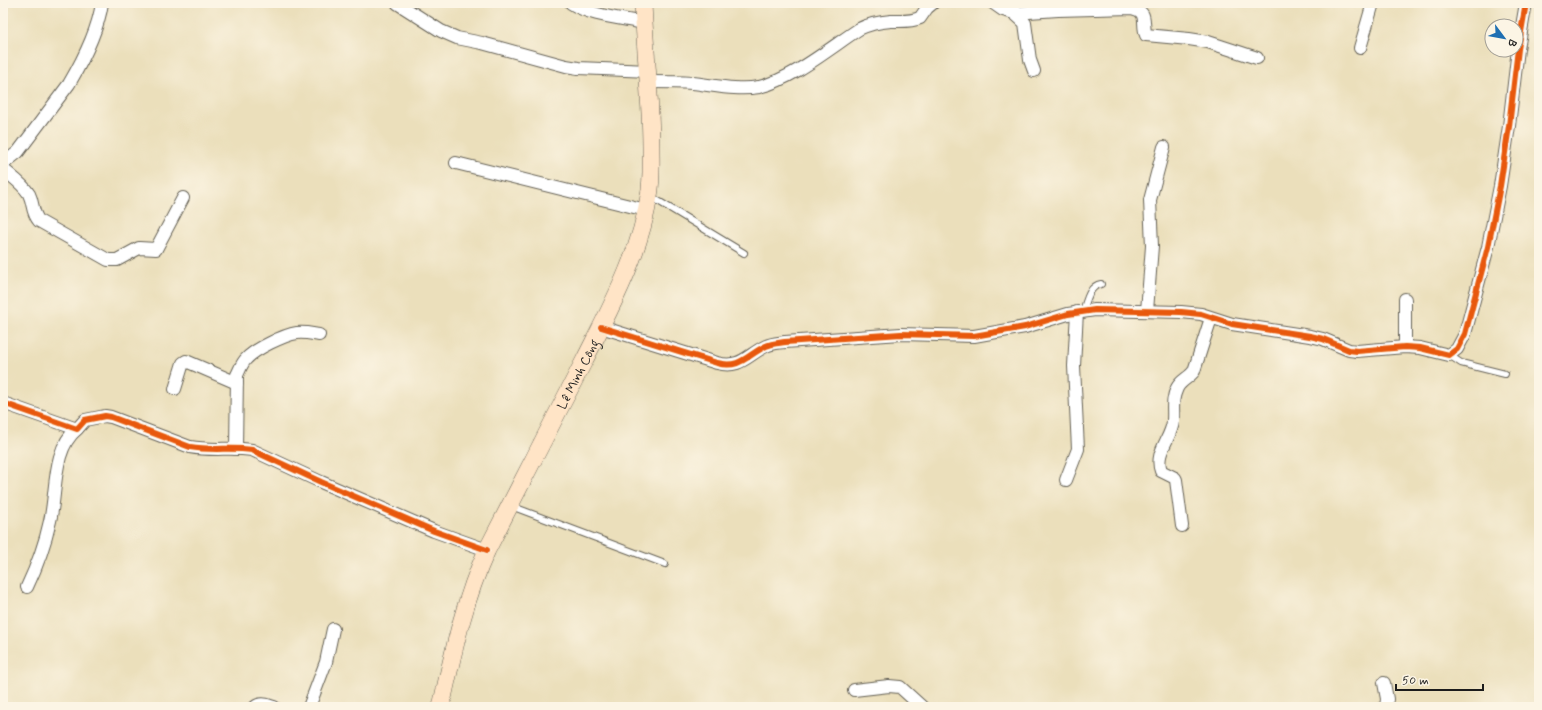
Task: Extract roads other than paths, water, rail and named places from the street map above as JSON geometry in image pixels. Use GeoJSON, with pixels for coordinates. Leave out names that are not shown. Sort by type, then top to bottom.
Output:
{"type":"FeatureCollection","features":[{"type":"Feature","properties":{"kind":"main road","name":"Lê Minh Công"},"geometry":{"type":"LineString","coordinates":[[441,707],[468,597],[487,550],[601,327],[636,246],[648,203],[651,171],[649,76],[643,3]]}},
{"type":"Feature","properties":{"kind":"street"},"geometry":{"type":"LineString","coordinates":[[3,164],[18,152],[76,73],[91,40],[101,11],[102,3]]}},
{"type":"Feature","properties":{"kind":"street"},"geometry":{"type":"LineString","coordinates":[[397,3],[441,31],[457,38],[482,43],[566,66],[730,87],[759,87],[776,81],[796,71],[859,29],[878,22],[912,21],[920,18],[927,8],[933,3]]}},
{"type":"Feature","properties":{"kind":"street"},"geometry":{"type":"LineString","coordinates":[[571,3],[588,12],[644,22]]}},
{"type":"Feature","properties":{"kind":"street"},"geometry":{"type":"LineString","coordinates":[[993,3],[1003,10],[1014,13],[1131,8],[1141,12],[1144,17],[1146,35],[1208,42],[1257,58]]}},
{"type":"Feature","properties":{"kind":"street"},"geometry":{"type":"LineString","coordinates":[[1360,48],[1373,3]]}},
{"type":"Feature","properties":{"kind":"street"},"geometry":{"type":"LineString","coordinates":[[601,327],[717,363],[732,365],[746,359],[768,345],[780,342],[901,334],[974,336],[1025,327],[1080,311],[1147,311],[1201,314],[1232,324],[1324,339],[1349,350],[1357,351],[1404,347],[1420,348],[1449,354],[1457,349],[1465,334],[1488,247],[1500,186],[1518,49],[1526,3]]}},
{"type":"Feature","properties":{"kind":"street"},"geometry":{"type":"LineString","coordinates":[[1014,13],[1025,23],[1030,60],[1034,71]]}},
{"type":"Feature","properties":{"kind":"street"},"geometry":{"type":"LineString","coordinates":[[1147,311],[1152,246],[1150,200],[1164,147]]}},
{"type":"Feature","properties":{"kind":"street"},"geometry":{"type":"LineString","coordinates":[[456,163],[648,203]]}},
{"type":"Feature","properties":{"kind":"street"},"geometry":{"type":"LineString","coordinates":[[3,169],[27,191],[32,202],[32,210],[39,221],[108,260],[117,260],[138,248],[156,249],[183,198]]}},
{"type":"Feature","properties":{"kind":"street"},"geometry":{"type":"LineString","coordinates":[[1404,347],[1405,299]]}},
{"type":"Feature","properties":{"kind":"street"},"geometry":{"type":"LineString","coordinates":[[1066,480],[1078,449],[1074,366],[1080,311]]}},
{"type":"Feature","properties":{"kind":"street"},"geometry":{"type":"LineString","coordinates":[[1182,526],[1176,480],[1161,470],[1159,459],[1173,421],[1172,404],[1177,387],[1182,381],[1190,377],[1194,371],[1211,318]]}},
{"type":"Feature","properties":{"kind":"street"},"geometry":{"type":"LineString","coordinates":[[236,449],[237,375],[241,366],[247,358],[255,352],[287,336],[295,333],[319,335]]}},
{"type":"Feature","properties":{"kind":"street"},"geometry":{"type":"LineString","coordinates":[[175,389],[182,363],[186,361],[237,383]]}},
{"type":"Feature","properties":{"kind":"street"},"geometry":{"type":"LineString","coordinates":[[3,403],[77,429]]}},
{"type":"Feature","properties":{"kind":"street"},"geometry":{"type":"LineString","coordinates":[[27,587],[38,562],[50,520],[60,454],[74,432],[85,420],[105,416],[116,418],[190,447],[213,450],[252,450],[261,453],[321,482],[427,528],[456,540],[487,550]]}},
{"type":"Feature","properties":{"kind":"street"},"geometry":{"type":"LineString","coordinates":[[309,707],[326,662],[333,629]]}},
{"type":"Feature","properties":{"kind":"street"},"geometry":{"type":"LineString","coordinates":[[1384,683],[1387,699],[1386,707]]}},
{"type":"Feature","properties":{"kind":"street"},"geometry":{"type":"LineString","coordinates":[[854,690],[889,686],[900,687],[922,707]]}},
{"type":"Feature","properties":{"kind":"street"},"geometry":{"type":"LineString","coordinates":[[255,707],[265,704],[274,707]]}},
{"type":"Feature","properties":{"kind":"lane"},"geometry":{"type":"LineString","coordinates":[[648,203],[744,254]]}},
{"type":"Feature","properties":{"kind":"lane"},"geometry":{"type":"LineString","coordinates":[[1080,311],[1092,288],[1095,285],[1101,284]]}},
{"type":"Feature","properties":{"kind":"lane"},"geometry":{"type":"LineString","coordinates":[[1449,354],[1461,363],[1505,374]]}},
{"type":"Feature","properties":{"kind":"lane"},"geometry":{"type":"LineString","coordinates":[[510,505],[665,564]]}}]}
